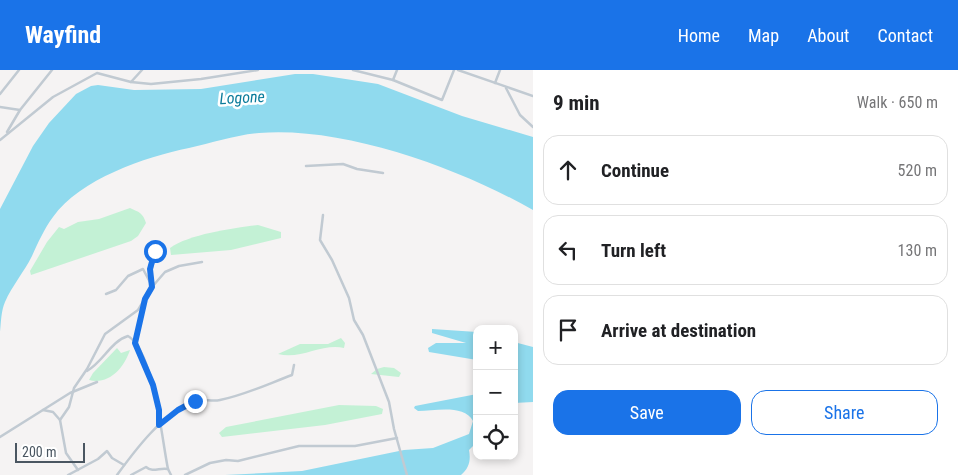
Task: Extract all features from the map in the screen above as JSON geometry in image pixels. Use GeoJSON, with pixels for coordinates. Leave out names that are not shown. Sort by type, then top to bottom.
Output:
{"type":"FeatureCollection","features":[{"type":"Feature","properties":{"kind":"street"},"geometry":{"type":"LineString","coordinates":[[0,94],[19,70]]}},
{"type":"Feature","properties":{"kind":"street"},"geometry":{"type":"LineString","coordinates":[[7,134],[20,110],[52,70]]}},
{"type":"Feature","properties":{"kind":"street"},"geometry":{"type":"LineString","coordinates":[[131,82],[142,70]]}},
{"type":"Feature","properties":{"kind":"street"},"geometry":{"type":"LineString","coordinates":[[0,140],[54,97],[99,72],[131,82],[151,84],[202,80],[258,70]]}},
{"type":"Feature","properties":{"kind":"street"},"geometry":{"type":"LineString","coordinates":[[353,70],[393,80],[443,100],[456,70],[533,96]]}},
{"type":"Feature","properties":{"kind":"street"},"geometry":{"type":"LineString","coordinates":[[393,80],[397,70]]}},
{"type":"Feature","properties":{"kind":"street"},"geometry":{"type":"LineString","coordinates":[[495,83],[500,70]]}},
{"type":"Feature","properties":{"kind":"street"},"geometry":{"type":"LineString","coordinates":[[506,86],[520,114],[533,127]]}},
{"type":"Feature","properties":{"kind":"street"},"geometry":{"type":"LineString","coordinates":[[0,107],[20,110]]}},
{"type":"Feature","properties":{"kind":"street"},"geometry":{"type":"LineString","coordinates":[[306,166],[343,164],[362,170],[384,173]]}},
{"type":"Feature","properties":{"kind":"street"},"geometry":{"type":"LineString","coordinates":[[323,215],[320,240],[332,260],[349,298],[354,320],[363,335],[390,402],[407,475]]}},
{"type":"Feature","properties":{"kind":"street"},"geometry":{"type":"LineString","coordinates":[[151,285],[150,269],[156,246],[154,242]]}},
{"type":"Feature","properties":{"kind":"street"},"geometry":{"type":"LineString","coordinates":[[135,343],[145,299],[151,285],[170,269],[202,262]]}},
{"type":"Feature","properties":{"kind":"street"},"geometry":{"type":"LineString","coordinates":[[106,294],[116,290],[128,276],[144,269],[151,285]]}},
{"type":"Feature","properties":{"kind":"street"},"geometry":{"type":"LineString","coordinates":[[60,420],[69,407],[73,392],[86,372],[105,334],[133,314],[145,299]]}},
{"type":"Feature","properties":{"kind":"street"},"geometry":{"type":"LineString","coordinates":[[86,372],[105,357],[121,338],[128,336],[135,343],[153,385],[159,410],[159,425],[168,470],[171,475]]}},
{"type":"Feature","properties":{"kind":"street"},"geometry":{"type":"LineString","coordinates":[[117,475],[159,425],[178,410],[195,401],[219,400],[236,396],[292,375],[294,365]]}},
{"type":"Feature","properties":{"kind":"street"},"geometry":{"type":"LineString","coordinates":[[0,437],[73,392],[97,382]]}},
{"type":"Feature","properties":{"kind":"street"},"geometry":{"type":"LineString","coordinates":[[43,410],[53,412],[60,420],[66,452],[78,470]]}},
{"type":"Feature","properties":{"kind":"street"},"geometry":{"type":"LineString","coordinates":[[185,475],[210,463],[246,459],[299,446],[356,446],[397,438]]}},
{"type":"Feature","properties":{"kind":"street"},"geometry":{"type":"LineString","coordinates":[[68,475],[98,459],[107,451],[112,458],[124,465]]}},
{"type":"Feature","properties":{"kind":"street"},"geometry":{"type":"LineString","coordinates":[[131,475],[146,467],[154,470],[162,468],[168,470]]}},
{"type":"Feature","properties":{"kind":"green space"},"geometry":{"type":"Polygon","coordinates":[[[130,208],[140,213],[146,223],[138,236],[131,241],[31,275],[30,271],[47,242],[59,227],[64,229],[78,222],[99,219],[130,208]]]}},
{"type":"Feature","properties":{"kind":"green space"},"geometry":{"type":"Polygon","coordinates":[[[258,225],[281,232],[281,238],[231,250],[171,255],[170,248],[188,239],[212,232],[258,225]]]}},
{"type":"Feature","properties":{"kind":"green space"},"geometry":{"type":"Polygon","coordinates":[[[341,338],[345,343],[344,348],[328,348],[295,355],[278,354],[300,344],[328,344],[341,338]]]}},
{"type":"Feature","properties":{"kind":"green space"},"geometry":{"type":"Polygon","coordinates":[[[117,348],[121,353],[130,350],[120,369],[103,380],[89,380],[93,373],[117,348]]]}},
{"type":"Feature","properties":{"kind":"green space"},"geometry":{"type":"Polygon","coordinates":[[[384,367],[394,368],[401,373],[399,377],[371,374],[377,369],[384,367]]]}},
{"type":"Feature","properties":{"kind":"green space"},"geometry":{"type":"Polygon","coordinates":[[[339,405],[376,406],[383,409],[382,414],[325,425],[222,437],[219,433],[226,427],[339,405]]]}},
{"type":"Feature","properties":{"kind":"water","name":"Logone"},"geometry":{"type":"Polygon","coordinates":[[[295,74],[313,74],[378,84],[462,116],[533,137],[533,210],[471,179],[436,165],[364,143],[327,136],[292,133],[259,133],[232,137],[153,157],[115,172],[79,191],[53,217],[41,236],[29,262],[5,302],[0,332],[0,209],[33,146],[49,123],[76,94],[91,86],[98,85],[134,90],[201,89],[295,74]]]}},
{"type":"Feature","properties":{"kind":"water"},"geometry":{"type":"Polygon","coordinates":[[[432,329],[473,332],[473,359],[429,352],[428,348],[436,343],[466,343],[432,333],[432,329]]]}},
{"type":"Feature","properties":{"kind":"water"},"geometry":{"type":"Polygon","coordinates":[[[518,343],[533,347],[533,402],[518,403],[518,343]]]}},
{"type":"Feature","properties":{"kind":"water"},"geometry":{"type":"Polygon","coordinates":[[[473,395],[473,421],[463,412],[456,410],[418,411],[414,408],[415,406],[473,395]]]}},
{"type":"Feature","properties":{"kind":"water"},"geometry":{"type":"Polygon","coordinates":[[[473,421],[473,446],[469,450],[469,464],[461,475],[225,475],[302,471],[404,450],[433,448],[469,434],[473,421]]]}},
{"type":"Feature","properties":{"kind":"route"},"geometry":{"type":"LineString","coordinates":[[155,251],[150,269],[152,287],[145,299],[135,343],[153,385],[159,410],[159,425],[175,412],[195,401]]}}]}
